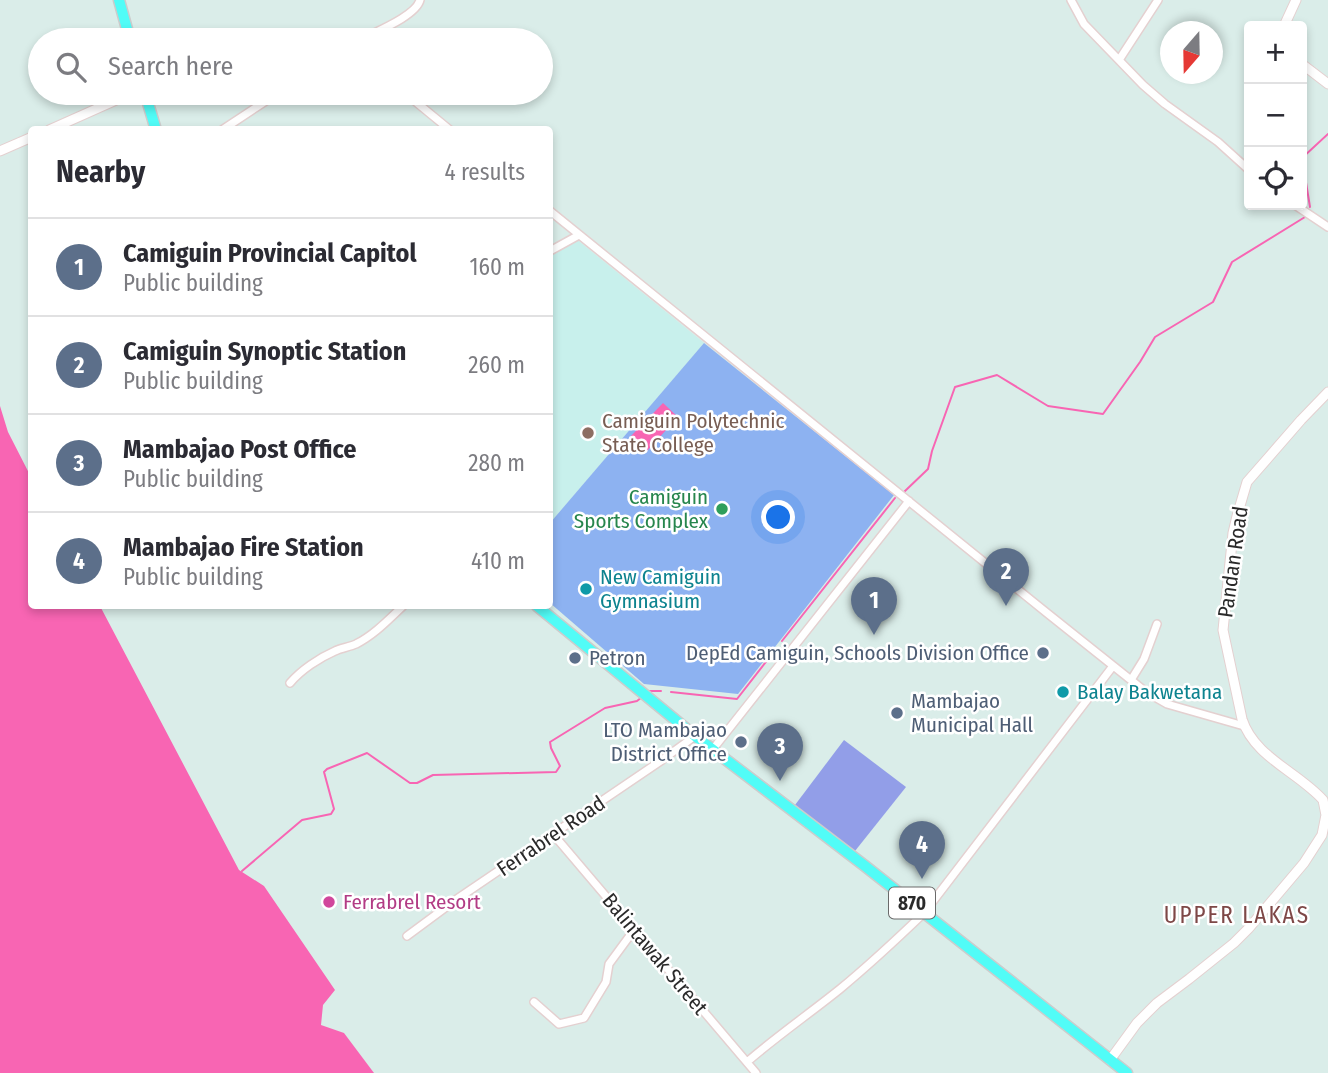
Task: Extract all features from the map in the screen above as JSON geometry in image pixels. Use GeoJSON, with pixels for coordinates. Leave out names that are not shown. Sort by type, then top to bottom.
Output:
{"type":"FeatureCollection","features":[{"type":"Feature","properties":{"kind":"main road"},"geometry":{"type":"LineString","coordinates":[[119,0],[127,28]]}},
{"type":"Feature","properties":{"kind":"main road"},"geometry":{"type":"LineString","coordinates":[[149,105],[155,126]]}},
{"type":"Feature","properties":{"kind":"main road","name":"870"},"geometry":{"type":"LineString","coordinates":[[541,609],[695,736],[1127,1073]]}},
{"type":"Feature","properties":{"kind":"street"},"geometry":{"type":"LineString","coordinates":[[383,28],[409,14],[418,7],[420,0]]}},
{"type":"Feature","properties":{"kind":"street"},"geometry":{"type":"LineString","coordinates":[[1070,0],[1084,24],[1143,85],[1218,142],[1244,165]]}},
{"type":"Feature","properties":{"kind":"street"},"geometry":{"type":"LineString","coordinates":[[1119,60],[1158,0]]}},
{"type":"Feature","properties":{"kind":"street"},"geometry":{"type":"LineString","coordinates":[[1286,21],[1296,0]]}},
{"type":"Feature","properties":{"kind":"street"},"geometry":{"type":"LineString","coordinates":[[1307,68],[1328,84]]}},
{"type":"Feature","properties":{"kind":"street"},"geometry":{"type":"LineString","coordinates":[[58,126],[105,105]]}},
{"type":"Feature","properties":{"kind":"street"},"geometry":{"type":"LineString","coordinates":[[228,126],[260,105]]}},
{"type":"Feature","properties":{"kind":"street"},"geometry":{"type":"LineString","coordinates":[[420,105],[445,126]]}},
{"type":"Feature","properties":{"kind":"street"},"geometry":{"type":"LineString","coordinates":[[0,151],[28,139]]}},
{"type":"Feature","properties":{"kind":"street"},"geometry":{"type":"LineString","coordinates":[[1302,210],[1328,227]]}},
{"type":"Feature","properties":{"kind":"street"},"geometry":{"type":"LineString","coordinates":[[553,213],[1112,666],[1167,704],[1244,726]]}},
{"type":"Feature","properties":{"kind":"street"},"geometry":{"type":"LineString","coordinates":[[553,249],[579,235]]}},
{"type":"Feature","properties":{"kind":"street","name":"Pandan Road"},"geometry":{"type":"LineString","coordinates":[[1110,1060],[1157,1003],[1234,943],[1304,863],[1317,845],[1324,825],[1327,807],[1319,795],[1258,746],[1247,732],[1223,630],[1233,533],[1247,482],[1328,392]]}},
{"type":"Feature","properties":{"kind":"street"},"geometry":{"type":"LineString","coordinates":[[713,749],[909,501]]}},
{"type":"Feature","properties":{"kind":"street"},"geometry":{"type":"LineString","coordinates":[[290,683],[317,661],[356,644],[381,628],[400,609]]}},
{"type":"Feature","properties":{"kind":"street"},"geometry":{"type":"LineString","coordinates":[[1131,680],[1144,659],[1157,624]]}},
{"type":"Feature","properties":{"kind":"street"},"geometry":{"type":"LineString","coordinates":[[747,1062],[840,989],[924,913],[1112,666]]}},
{"type":"Feature","properties":{"kind":"street","name":"Ferrabrel Road"},"geometry":{"type":"LineString","coordinates":[[407,936],[695,736]]}},
{"type":"Feature","properties":{"kind":"street","name":"Balintawak Street"},"geometry":{"type":"LineString","coordinates":[[553,834],[756,1073]]}},
{"type":"Feature","properties":{"kind":"street"},"geometry":{"type":"LineString","coordinates":[[534,1002],[559,1024],[584,1018],[606,982],[609,964],[634,930]]}},
{"type":"Feature","properties":{"kind":"shaded area","name":"Camiguin Polytechnic State College"},"geometry":{"type":"Polygon","coordinates":[[[576,239],[704,343],[553,519],[553,253],[576,239]]]}},
{"type":"Feature","properties":{"kind":"shaded area","name":"Camiguin Sports Complex"},"geometry":{"type":"Polygon","coordinates":[[[704,343],[894,495],[738,694],[644,684],[553,606],[553,519],[704,343]]]}},
{"type":"Feature","properties":{"kind":"shaded area"},"geometry":{"type":"Polygon","coordinates":[[[663,403],[678,417],[646,452],[630,437],[663,403]]]}},
{"type":"Feature","properties":{"kind":"shaded area"},"geometry":{"type":"Polygon","coordinates":[[[0,406],[8,432],[28,471],[28,609],[102,609],[239,870],[264,886],[335,990],[323,1005],[321,1025],[344,1033],[374,1073],[0,1073],[0,406]]]}},
{"type":"Feature","properties":{"kind":"shaded area"},"geometry":{"type":"Polygon","coordinates":[[[844,740],[906,787],[855,851],[795,805],[844,740]]]}},
{"type":"Feature","properties":{"kind":"waterway"},"geometry":{"type":"LineString","coordinates":[[1310,207],[1302,158],[1328,134]]}},
{"type":"Feature","properties":{"kind":"waterway"},"geometry":{"type":"LineString","coordinates":[[905,491],[928,469],[955,387],[997,375],[1048,406],[1103,414],[1155,337],[1213,302],[1232,262],[1305,217]]}},
{"type":"Feature","properties":{"kind":"waterway"},"geometry":{"type":"LineString","coordinates":[[782,641],[895,498]]}},
{"type":"Feature","properties":{"kind":"waterway"},"geometry":{"type":"LineString","coordinates":[[671,692],[737,699],[776,649]]}},
{"type":"Feature","properties":{"kind":"waterway"},"geometry":{"type":"LineString","coordinates":[[649,691],[661,691]]}},
{"type":"Feature","properties":{"kind":"waterway"},"geometry":{"type":"LineString","coordinates":[[242,871],[302,820],[331,814],[334,809],[324,772],[327,769],[367,753],[410,783],[417,783],[433,775],[556,772],[560,766],[550,742],[605,708],[637,701],[642,697]]}},
{"type":"Feature","properties":{"kind":"place","name":"Camiguin Polytechnic State College"},"geometry":{"type":"Point","coordinates":[588,433]}},
{"type":"Feature","properties":{"kind":"place","name":"Camiguin Sports Complex"},"geometry":{"type":"Point","coordinates":[722,509]}},
{"type":"Feature","properties":{"kind":"place","name":"New Camiguin Gymnasium"},"geometry":{"type":"Point","coordinates":[586,589]}},
{"type":"Feature","properties":{"kind":"place","name":"Camiguin Synoptic Station"},"geometry":{"type":"Point","coordinates":[1006,606]}},
{"type":"Feature","properties":{"kind":"place","name":"Camiguin Provincial Capitol"},"geometry":{"type":"Point","coordinates":[874,635]}},
{"type":"Feature","properties":{"kind":"place","name":"DepEd Camiguin, Schools Division Office"},"geometry":{"type":"Point","coordinates":[1043,653]}},
{"type":"Feature","properties":{"kind":"place","name":"Petron"},"geometry":{"type":"Point","coordinates":[575,658]}},
{"type":"Feature","properties":{"kind":"place","name":"Balay Bakwetana"},"geometry":{"type":"Point","coordinates":[1063,692]}},
{"type":"Feature","properties":{"kind":"place","name":"Mambajao Municipal Hall"},"geometry":{"type":"Point","coordinates":[897,713]}},
{"type":"Feature","properties":{"kind":"place","name":"LTO Mambajao District Office"},"geometry":{"type":"Point","coordinates":[741,742]}},
{"type":"Feature","properties":{"kind":"place","name":"Mambajao Post Office"},"geometry":{"type":"Point","coordinates":[780,781]}},
{"type":"Feature","properties":{"kind":"place","name":"Mambajao Fire Station"},"geometry":{"type":"Point","coordinates":[922,879]}},
{"type":"Feature","properties":{"kind":"place","name":"Ferrabrel Resort"},"geometry":{"type":"Point","coordinates":[329,902]}},
{"type":"Feature","properties":{"kind":"district","name":"UPPER LAKAS"},"geometry":{"type":"Point","coordinates":[1237,915]}}]}
